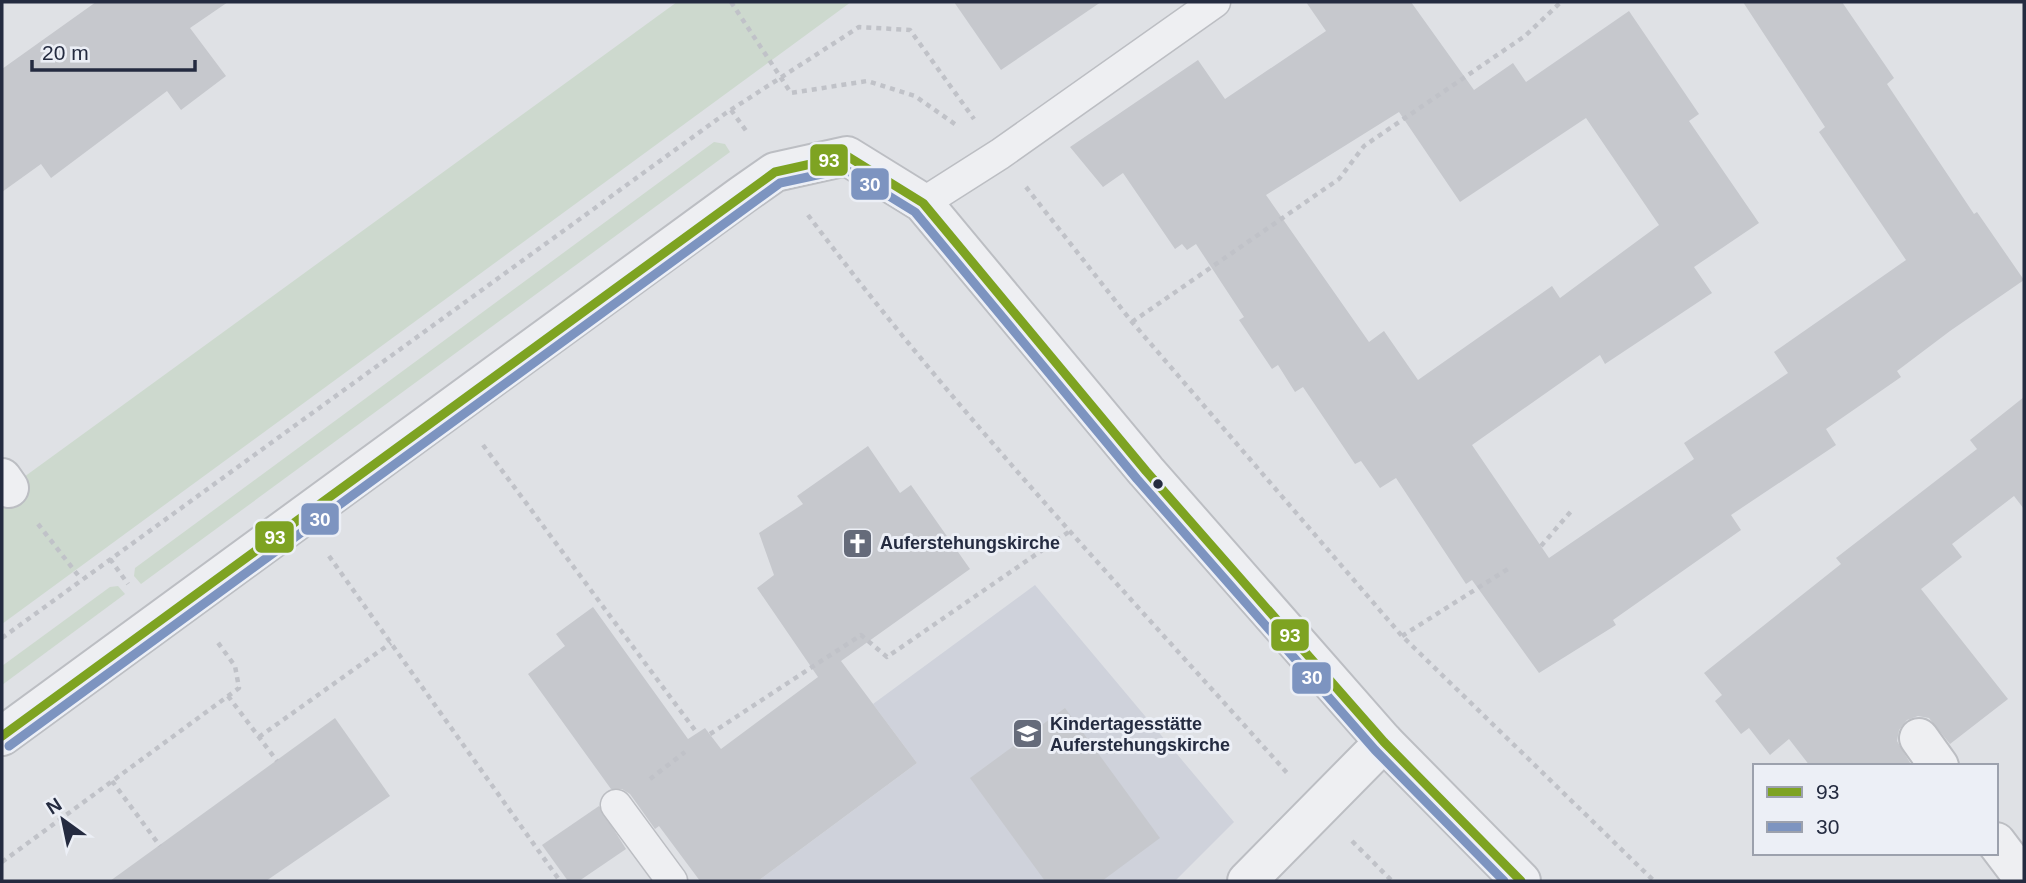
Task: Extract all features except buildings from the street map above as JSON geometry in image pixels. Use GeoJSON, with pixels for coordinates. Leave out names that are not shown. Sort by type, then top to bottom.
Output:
{"type":"FeatureCollection","features":[{"type":"Feature","properties":{"kind":"street"},"geometry":{"type":"LineString","coordinates":[[2,736],[300,515],[775,172],[847,156],[923,203],[1146,471],[1384,742],[1521,881]]}},
{"type":"Feature","properties":{"kind":"street"},"geometry":{"type":"LineString","coordinates":[[1247,881],[1384,742]]}},
{"type":"Feature","properties":{"kind":"street"},"geometry":{"type":"LineString","coordinates":[[1998,845],[2024,879]]}},
{"type":"Feature","properties":{"kind":"lane"},"geometry":{"type":"LineString","coordinates":[[923,203],[1000,154],[1215,2]]}},
{"type":"Feature","properties":{"kind":"lane"},"geometry":{"type":"LineString","coordinates":[[616,805],[672,881]]}},
{"type":"Feature","properties":{"kind":"path"},"geometry":{"type":"LineString","coordinates":[[731,2],[791,93],[867,81],[915,96],[1000,154]]}},
{"type":"Feature","properties":{"kind":"path"},"geometry":{"type":"LineString","coordinates":[[1132,323],[1339,178],[1364,146],[1525,36],[1561,2]]}},
{"type":"Feature","properties":{"kind":"path"},"geometry":{"type":"LineString","coordinates":[[2,638],[709,125],[859,27],[910,30],[1000,154],[1132,323],[1402,636],[1654,881]]}},
{"type":"Feature","properties":{"kind":"path"},"geometry":{"type":"LineString","coordinates":[[775,172],[874,304],[1070,530],[1318,808],[1392,881]]}},
{"type":"Feature","properties":{"kind":"path"},"geometry":{"type":"LineString","coordinates":[[479,438],[697,733]]}},
{"type":"Feature","properties":{"kind":"path"},"geometry":{"type":"LineString","coordinates":[[5,483],[81,579]]}},
{"type":"Feature","properties":{"kind":"path"},"geometry":{"type":"LineString","coordinates":[[1541,546],[1573,509]]}},
{"type":"Feature","properties":{"kind":"path"},"geometry":{"type":"LineString","coordinates":[[300,515],[560,881]]}},
{"type":"Feature","properties":{"kind":"path"},"geometry":{"type":"LineString","coordinates":[[710,734],[860,635],[887,657],[1070,530]]}},
{"type":"Feature","properties":{"kind":"path"},"geometry":{"type":"LineString","coordinates":[[1402,636],[1511,567]]}},
{"type":"Feature","properties":{"kind":"path"},"geometry":{"type":"LineString","coordinates":[[2,862],[239,688],[235,666],[212,634]]}},
{"type":"Feature","properties":{"kind":"path"},"geometry":{"type":"LineString","coordinates":[[259,737],[391,643]]}},
{"type":"Feature","properties":{"kind":"path"},"geometry":{"type":"LineString","coordinates":[[228,696],[277,761]]}},
{"type":"Feature","properties":{"kind":"path"},"geometry":{"type":"LineString","coordinates":[[111,781],[160,846]]}},
{"type":"Feature","properties":{"kind":"shaded area"},"geometry":{"type":"Polygon","coordinates":[[[677,2],[851,2],[2,624],[2,493],[677,2]]]}},
{"type":"Feature","properties":{"kind":"shaded area"},"geometry":{"type":"Polygon","coordinates":[[[714,142],[725,144],[730,152],[141,584],[134,576],[135,568],[714,142]]]}},
{"type":"Feature","properties":{"kind":"shaded area","name":"Kindertagesstätte Auferstehungskirche"},"geometry":{"type":"Polygon","coordinates":[[[1035,585],[1234,822],[1175,881],[758,881],[917,763],[873,704],[1035,585]]]}},
{"type":"Feature","properties":{"kind":"shaded area"},"geometry":{"type":"Polygon","coordinates":[[[118,586],[125,594],[2,685],[2,666],[110,587],[118,586]]]}},
{"type":"Feature","properties":{"kind":"transit line","name":"93"},"geometry":{"type":"LineString","coordinates":[[2,736],[775,172],[847,156],[923,203],[1146,471],[1384,742],[1521,881]]}},
{"type":"Feature","properties":{"kind":"transit line","name":"30"},"geometry":{"type":"LineString","coordinates":[[9,746],[780,183],[845,169],[915,212],[1137,479],[1375,750],[1504,881]]}},
{"type":"Feature","properties":{"kind":"place","name":"Auferstehungskirche"},"geometry":{"type":"Point","coordinates":[857,543]}},
{"type":"Feature","properties":{"kind":"place","name":"Kindertagesstätte Auferstehungskirche"},"geometry":{"type":"Point","coordinates":[1027,734]}}]}
